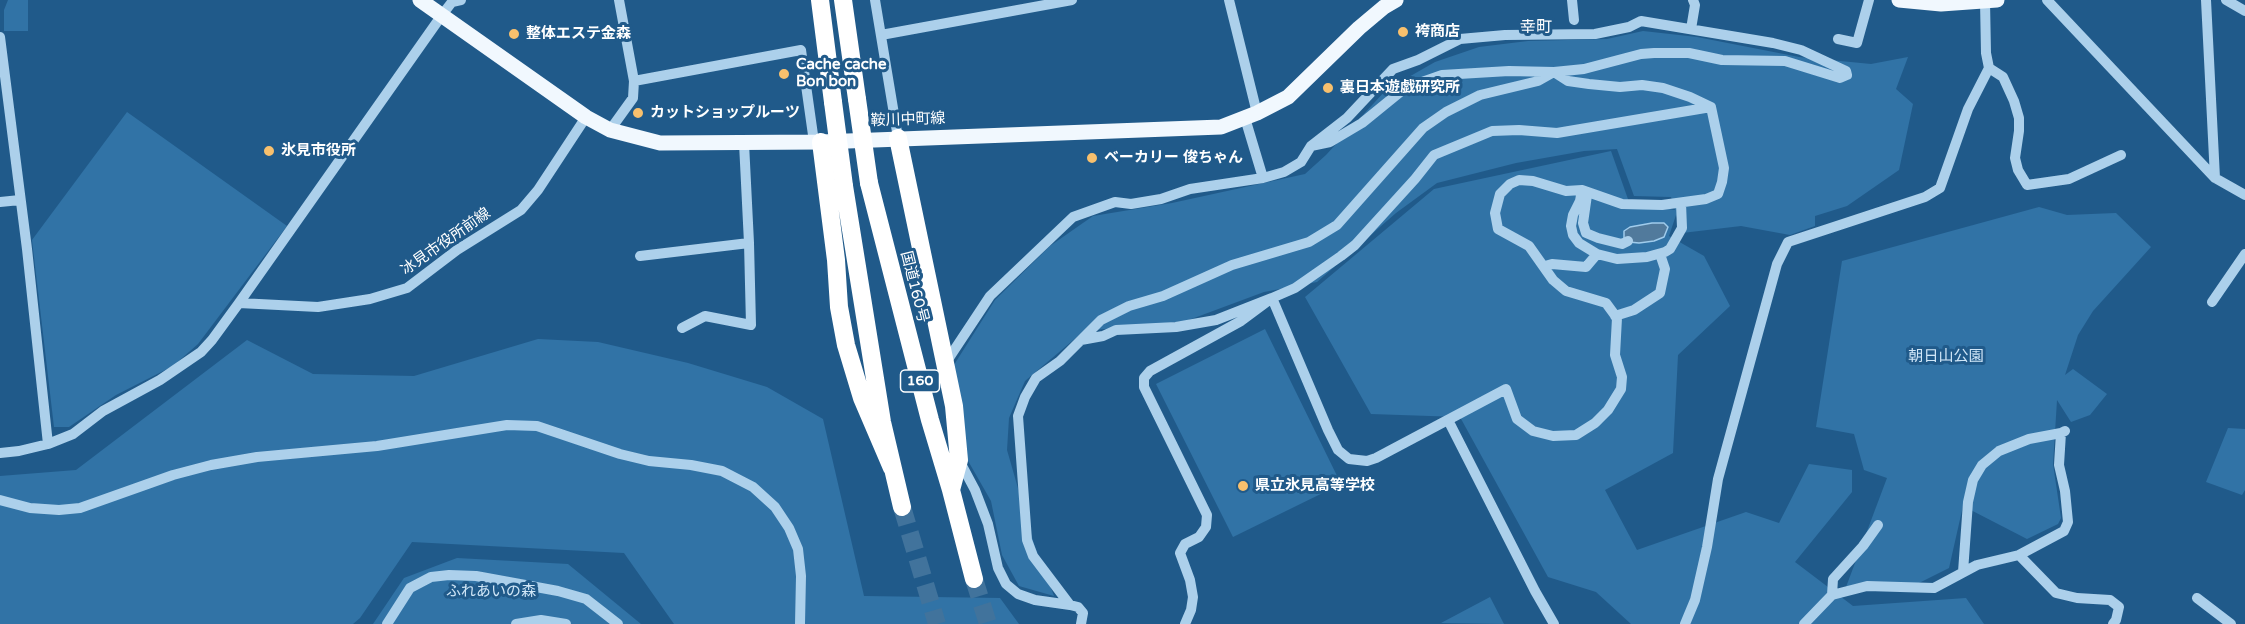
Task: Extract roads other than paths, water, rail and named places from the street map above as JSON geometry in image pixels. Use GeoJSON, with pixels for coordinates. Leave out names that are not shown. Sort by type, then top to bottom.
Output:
{"type":"FeatureCollection","features":[{"type":"Feature","properties":{"kind":"highway"},"geometry":{"type":"LineString","coordinates":[[820,0],[844,186],[882,422],[902,507]]}},
{"type":"Feature","properties":{"kind":"highway","name":"国道160号"},"geometry":{"type":"LineString","coordinates":[[843,0],[868,183],[974,579]]}},
{"type":"Feature","properties":{"kind":"highway"},"geometry":{"type":"LineString","coordinates":[[898,138],[954,406],[959,460],[951,490]]}},
{"type":"Feature","properties":{"kind":"highway"},"geometry":{"type":"LineString","coordinates":[[818,142],[846,345],[862,398],[892,468]]}},
{"type":"Feature","properties":{"kind":"main road","name":"鞍川中町線"},"geometry":{"type":"LineString","coordinates":[[420,0],[586,117],[610,130],[660,143],[818,142],[1221,127],[1288,97],[1359,28],[1396,0]]}},
{"type":"Feature","properties":{"kind":"main road"},"geometry":{"type":"LineString","coordinates":[[1899,0],[1941,4],[1997,0]]}},
{"type":"Feature","properties":{"kind":"street"},"geometry":{"type":"LineString","coordinates":[[0,453],[48,444],[72,434],[103,411],[160,380],[201,352],[239,303],[442,15],[452,2],[461,0]]}},
{"type":"Feature","properties":{"kind":"street"},"geometry":{"type":"LineString","coordinates":[[610,130],[633,98],[634,81],[619,0]]}},
{"type":"Feature","properties":{"kind":"street"},"geometry":{"type":"LineString","coordinates":[[875,0],[898,138]]}},
{"type":"Feature","properties":{"kind":"street"},"geometry":{"type":"LineString","coordinates":[[881,35],[1072,0]]}},
{"type":"Feature","properties":{"kind":"street"},"geometry":{"type":"LineString","coordinates":[[1229,0],[1263,178]]}},
{"type":"Feature","properties":{"kind":"street"},"geometry":{"type":"LineString","coordinates":[[1572,0],[1574,20]]}},
{"type":"Feature","properties":{"kind":"street"},"geometry":{"type":"LineString","coordinates":[[1691,29],[1695,5],[1693,0]]}},
{"type":"Feature","properties":{"kind":"street"},"geometry":{"type":"LineString","coordinates":[[1838,39],[1857,43],[1869,0]]}},
{"type":"Feature","properties":{"kind":"street"},"geometry":{"type":"LineString","coordinates":[[2046,0],[2215,178],[2245,195]]}},
{"type":"Feature","properties":{"kind":"street"},"geometry":{"type":"LineString","coordinates":[[2206,0],[2215,178]]}},
{"type":"Feature","properties":{"kind":"street"},"geometry":{"type":"LineString","coordinates":[[2226,0],[2245,11]]}},
{"type":"Feature","properties":{"kind":"street"},"geometry":{"type":"LineString","coordinates":[[1685,624],[1695,600],[1728,438],[1777,264],[1788,242],[1925,197],[1940,189],[1968,109],[1989,68],[1986,53],[1985,1]]}},
{"type":"Feature","properties":{"kind":"street"},"geometry":{"type":"LineString","coordinates":[[945,364],[990,296],[1073,217],[1115,202],[1131,204],[1161,199],[1190,189],[1263,178],[1284,172],[1300,162],[1311,146],[1347,118],[1393,69],[1418,60],[1460,39],[1504,35],[1595,34],[1629,27],[1641,21],[1801,50],[1846,71],[1847,75],[1840,78],[1785,61],[1722,60],[1689,53],[1641,54],[1584,69],[1554,72],[1509,71],[1442,75],[1405,88],[1362,123],[1330,142],[1311,146]]}},
{"type":"Feature","properties":{"kind":"street"},"geometry":{"type":"LineString","coordinates":[[0,36],[48,444]]}},
{"type":"Feature","properties":{"kind":"street"},"geometry":{"type":"LineString","coordinates":[[634,81],[801,50],[818,142]]}},
{"type":"Feature","properties":{"kind":"street"},"geometry":{"type":"LineString","coordinates":[[1989,68],[2003,78],[2014,101],[2019,118],[2015,158],[2018,170],[2027,185],[2068,179],[2121,155]]}},
{"type":"Feature","properties":{"kind":"street"},"geometry":{"type":"LineString","coordinates":[[1554,72],[1568,81],[1620,87],[1642,85],[1663,88],[1711,107]]}},
{"type":"Feature","properties":{"kind":"street"},"geometry":{"type":"LineString","coordinates":[[1070,604],[1034,556],[1027,540],[1018,416],[1024,397],[1036,378],[1060,361],[1101,320],[1129,306],[1163,296],[1232,265],[1309,242],[1336,225],[1423,128],[1446,112],[1480,95],[1538,81],[1554,72]]}},
{"type":"Feature","properties":{"kind":"street"},"geometry":{"type":"LineString","coordinates":[[1272,298],[1328,430],[1338,450],[1349,459],[1357,462],[1376,458],[1506,389],[1517,418],[1533,431],[1553,436],[1576,435],[1595,423],[1608,410],[1621,389],[1622,377],[1615,355],[1617,318],[1606,303],[1566,291],[1553,280],[1529,246],[1498,229],[1495,213],[1500,194],[1510,184],[1519,180],[1533,181],[1566,190],[1585,191],[1622,204],[1662,205],[1706,199],[1718,194],[1724,168],[1711,107]]}},
{"type":"Feature","properties":{"kind":"street"},"geometry":{"type":"LineString","coordinates":[[1081,340],[1103,336],[1116,330],[1176,327],[1216,320],[1295,288],[1354,245],[1434,155],[1492,131],[1519,130],[1557,133],[1711,107]]}},
{"type":"Feature","properties":{"kind":"street","name":"冰見市役所前線"},"geometry":{"type":"LineString","coordinates":[[239,303],[318,307],[370,299],[407,288],[457,250],[521,210],[538,190],[586,117]]}},
{"type":"Feature","properties":{"kind":"street"},"geometry":{"type":"LineString","coordinates":[[682,328],[705,316],[751,325],[744,143]]}},
{"type":"Feature","properties":{"kind":"street"},"geometry":{"type":"LineString","coordinates":[[1585,191],[1571,226],[1579,243],[1605,258],[1625,260],[1660,254],[1670,249],[1682,228],[1681,203]]}},
{"type":"Feature","properties":{"kind":"street"},"geometry":{"type":"LineString","coordinates":[[1585,191],[1583,224],[1586,233],[1622,244],[1628,241]]}},
{"type":"Feature","properties":{"kind":"street"},"geometry":{"type":"LineString","coordinates":[[0,202],[21,200]]}},
{"type":"Feature","properties":{"kind":"street"},"geometry":{"type":"LineString","coordinates":[[640,256],[749,243]]}},
{"type":"Feature","properties":{"kind":"street"},"geometry":{"type":"LineString","coordinates":[[1545,266],[1552,264],[1586,267],[1597,254]]}},
{"type":"Feature","properties":{"kind":"street"},"geometry":{"type":"LineString","coordinates":[[1615,316],[1634,310],[1660,292],[1665,269],[1660,254]]}},
{"type":"Feature","properties":{"kind":"street"},"geometry":{"type":"LineString","coordinates":[[2212,302],[2245,254]]}},
{"type":"Feature","properties":{"kind":"street"},"geometry":{"type":"LineString","coordinates":[[1185,624],[1193,597],[1190,580],[1180,553],[1185,544],[1199,537],[1206,527],[1207,514],[1144,387],[1144,378],[1150,371],[1241,321],[1272,298]]}},
{"type":"Feature","properties":{"kind":"street"},"geometry":{"type":"LineString","coordinates":[[1448,420],[1554,624]]}},
{"type":"Feature","properties":{"kind":"street"},"geometry":{"type":"LineString","coordinates":[[0,500],[30,508],[59,510],[80,508],[173,475],[211,465],[256,457],[377,447],[507,425],[537,426],[620,454],[649,461],[722,471],[753,487],[775,507],[789,528],[798,549],[801,576],[800,624]]}},
{"type":"Feature","properties":{"kind":"street"},"geometry":{"type":"LineString","coordinates":[[1804,624],[1832,595],[1867,586],[1934,588],[1963,573],[1977,565],[2019,555],[2064,531],[2068,522],[2065,491],[2059,465],[2064,431],[2029,439],[1999,451],[1982,465],[1972,480],[1970,490],[1963,573]]}},
{"type":"Feature","properties":{"kind":"street"},"geometry":{"type":"LineString","coordinates":[[959,460],[975,490],[988,524],[998,568],[1006,584],[1018,594],[1035,600],[1070,604],[1078,608],[1083,613],[1081,624]]}},
{"type":"Feature","properties":{"kind":"street"},"geometry":{"type":"LineString","coordinates":[[1832,595],[1833,579],[1863,546],[1878,525]]}},
{"type":"Feature","properties":{"kind":"street"},"geometry":{"type":"LineString","coordinates":[[2019,555],[2056,593],[2077,598],[2110,600],[2119,607],[2113,624]]}},
{"type":"Feature","properties":{"kind":"street"},"geometry":{"type":"LineString","coordinates":[[387,624],[410,588],[431,577],[449,575],[476,576],[558,591],[586,599],[618,624]]}},
{"type":"Feature","properties":{"kind":"street"},"geometry":{"type":"LineString","coordinates":[[2197,598],[2231,624]]}},
{"type":"Feature","properties":{"kind":"street"},"geometry":{"type":"LineString","coordinates":[[516,624],[542,620],[566,624]]}},
{"type":"Feature","properties":{"kind":"tunnel"},"geometry":{"type":"LineString","coordinates":[[902,507],[937,624]]}},
{"type":"Feature","properties":{"kind":"tunnel"},"geometry":{"type":"LineString","coordinates":[[974,579],[988,624]]}},
{"type":"Feature","properties":{"kind":"place","name":"袴商店"},"geometry":{"type":"Point","coordinates":[1403,32]}},
{"type":"Feature","properties":{"kind":"place","name":"整体エステ金森"},"geometry":{"type":"Point","coordinates":[514,34]}},
{"type":"Feature","properties":{"kind":"place","name":"Cache cache Bon bon"},"geometry":{"type":"Point","coordinates":[784,74]}},
{"type":"Feature","properties":{"kind":"place","name":"裏日本遊戯研究所"},"geometry":{"type":"Point","coordinates":[1328,88]}},
{"type":"Feature","properties":{"kind":"place","name":"カットショップルーツ"},"geometry":{"type":"Point","coordinates":[638,113]}},
{"type":"Feature","properties":{"kind":"place","name":"氷見市役所"},"geometry":{"type":"Point","coordinates":[269,151]}},
{"type":"Feature","properties":{"kind":"place","name":"ベーカリー 俊ちゃん"},"geometry":{"type":"Point","coordinates":[1092,158]}},
{"type":"Feature","properties":{"kind":"place","name":"県立氷見高等学校"},"geometry":{"type":"Point","coordinates":[1243,486]}},
{"type":"Feature","properties":{"kind":"district","name":"幸町"},"geometry":{"type":"Point","coordinates":[1536,28]}},
{"type":"Feature","properties":{"kind":"park label","name":"朝日山公園"},"geometry":{"type":"Point","coordinates":[1946,357]}},
{"type":"Feature","properties":{"kind":"park label","name":"ふれあいの森"},"geometry":{"type":"Point","coordinates":[491,592]}}]}
